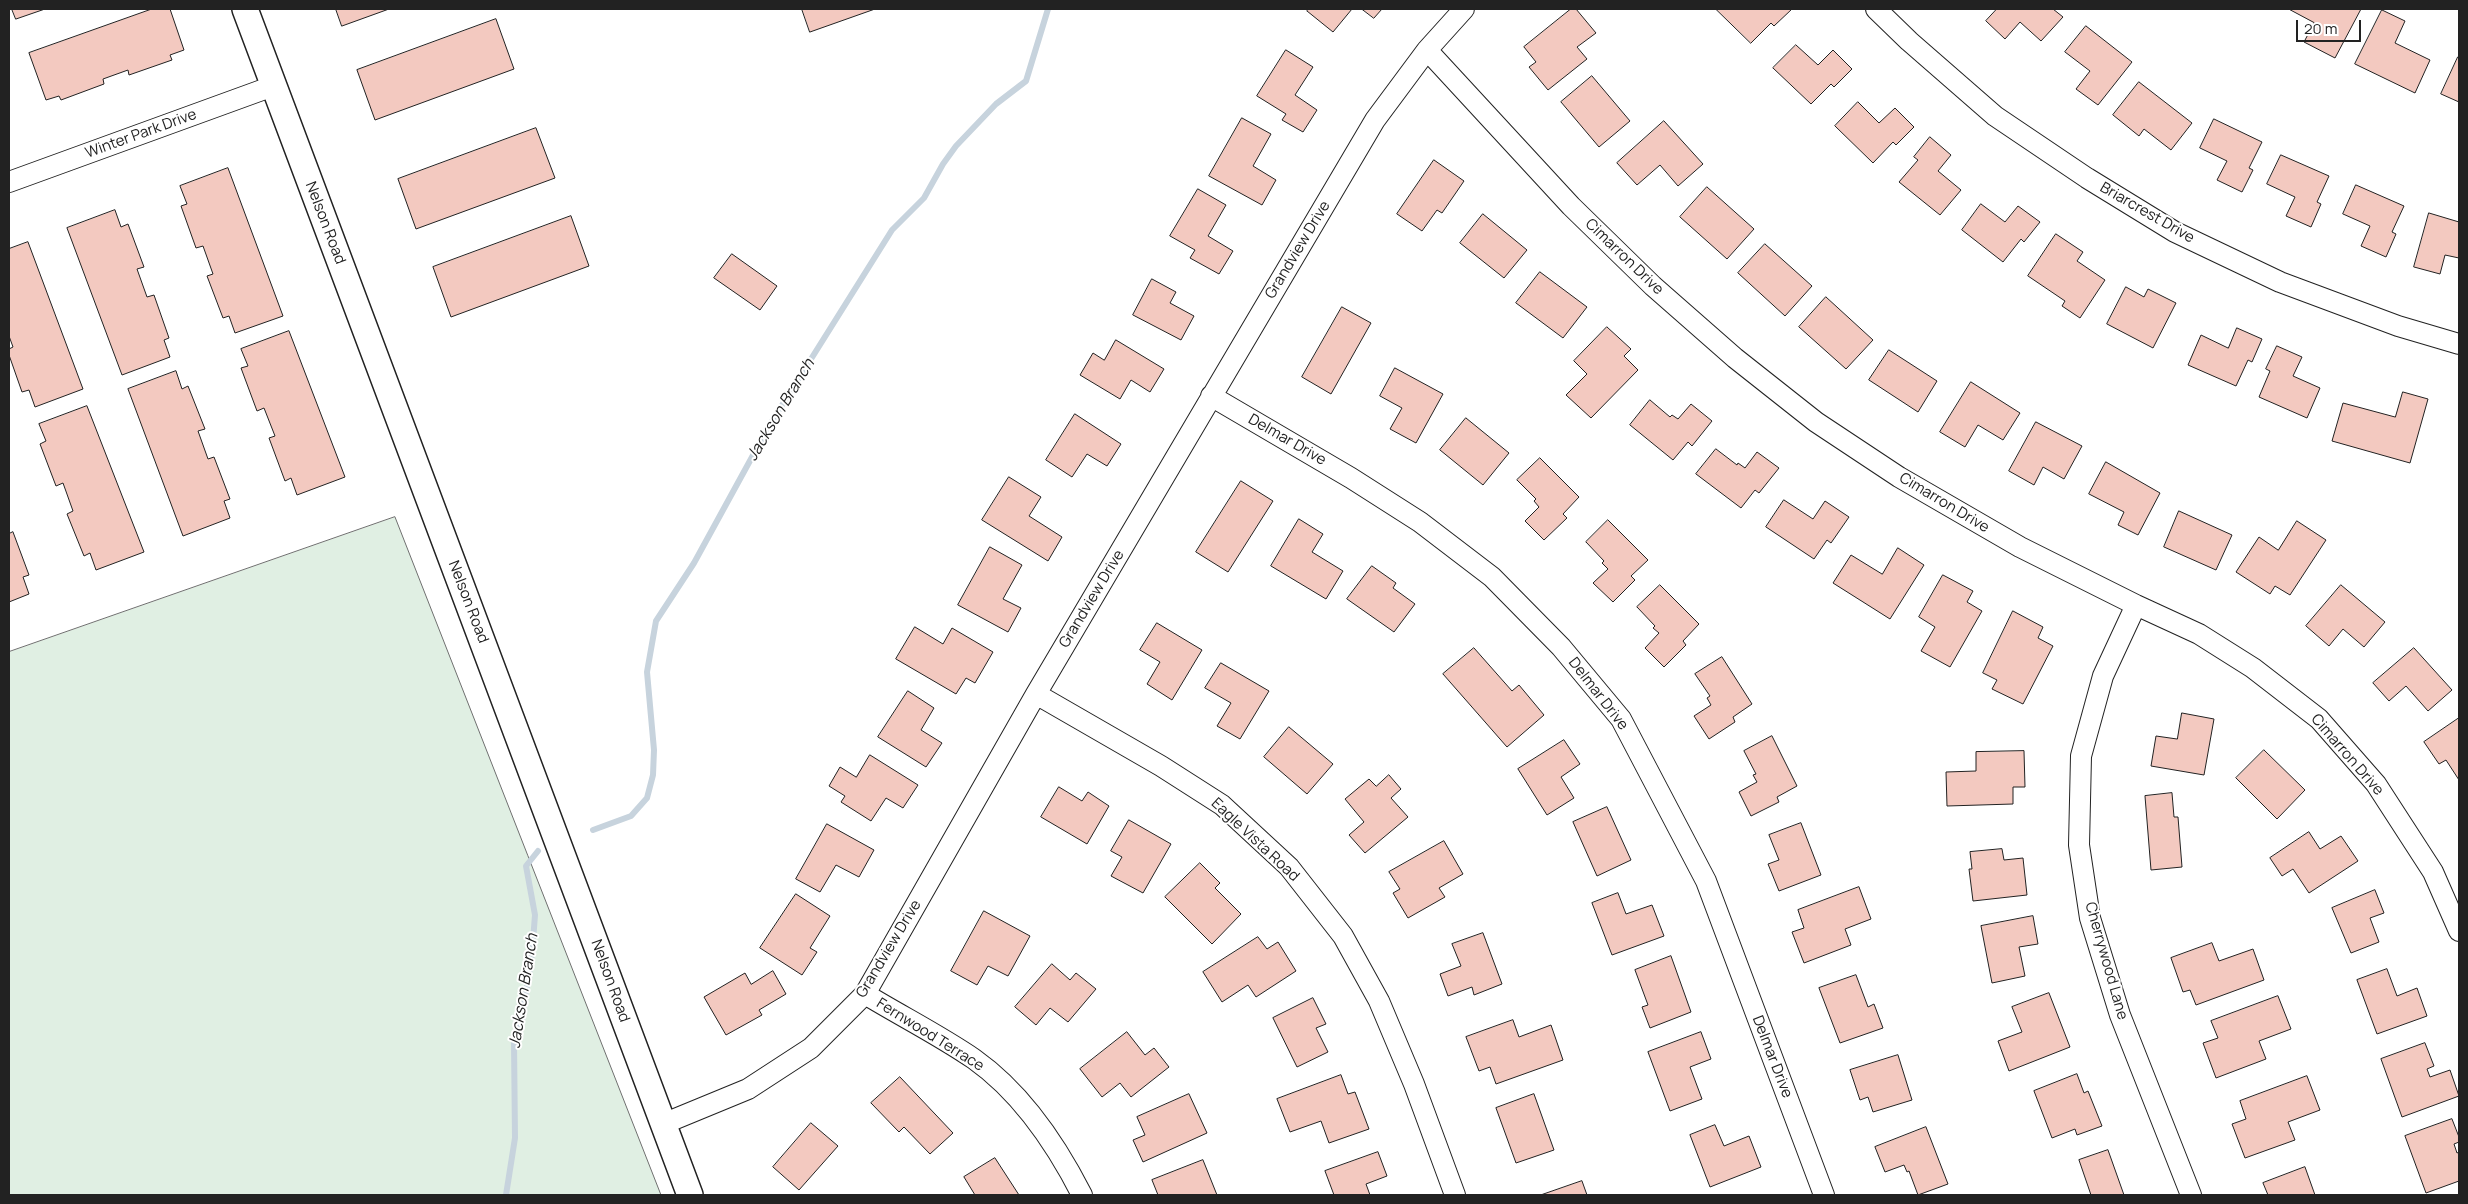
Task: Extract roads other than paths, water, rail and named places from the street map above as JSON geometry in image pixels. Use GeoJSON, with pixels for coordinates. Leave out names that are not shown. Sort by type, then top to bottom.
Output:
{"type":"FeatureCollection","features":[{"type":"Feature","properties":{"kind":"street","name":"Nelson Road"},"geometry":{"type":"LineString","coordinates":[[245,9],[690,1195]]}},
{"type":"Feature","properties":{"kind":"street","name":"Grandview Drive"},"geometry":{"type":"LineString","coordinates":[[663,1124],[748,1089],[811,1048],[865,994],[1036,694],[1375,120],[1427,50],[1464,9]]}},
{"type":"Feature","properties":{"kind":"street","name":"Briarcrest Drive"},"geometry":{"type":"LineString","coordinates":[[1876,9],[1909,41],[1995,116],[2087,178],[2175,232],[2280,282],[2398,326],[2459,344]]}},
{"type":"Feature","properties":{"kind":"street","name":"Cimarron Drive"},"geometry":{"type":"LineString","coordinates":[[1427,50],[1571,206],[1653,286],[1735,358],[1816,422],[1899,477],[2020,548],[2199,634],[2253,668],[2319,719],[2376,784],[2433,872],[2459,931]]}},
{"type":"Feature","properties":{"kind":"street","name":"Winter Park Drive"},"geometry":{"type":"LineString","coordinates":[[9,182],[273,86]]}},
{"type":"Feature","properties":{"kind":"street","name":"Delmar Drive"},"geometry":{"type":"LineString","coordinates":[[1211,396],[1351,478],[1420,522],[1492,577],[1561,647],[1621,719],[1706,880],[1824,1195]]}},
{"type":"Feature","properties":{"kind":"street","name":"Cherrywood Lane"},"geometry":{"type":"LineString","coordinates":[[2136,605],[2103,676],[2081,756],[2079,845],[2090,918],[2120,1015],[2191,1195]]}},
{"type":"Feature","properties":{"kind":"street","name":"Eagle Vista Road"},"geometry":{"type":"LineString","coordinates":[[1036,694],[1161,766],[1222,805],[1289,867],[1343,936],[1379,1001],[1414,1084],[1455,1195]]}},
{"type":"Feature","properties":{"kind":"street","name":"Fernwood Terrace"},"geometry":{"type":"LineString","coordinates":[[865,994],[974,1060],[1019,1100],[1061,1154],[1082,1195]]}},
{"type":"Feature","properties":{"kind":"waterway","name":"Jackson Branch"},"geometry":{"type":"LineString","coordinates":[[593,830],[631,816],[647,798],[653,775],[654,750],[647,672],[656,621],[694,563],[769,426],[892,230],[924,198],[943,164],[956,146],[996,104],[1026,81],[1048,9]]}},
{"type":"Feature","properties":{"kind":"waterway","name":"Jackson Branch"},"geometry":{"type":"LineString","coordinates":[[506,1195],[515,1138],[514,1042],[522,1019],[532,954],[535,915],[526,866],[538,851]]}}]}
